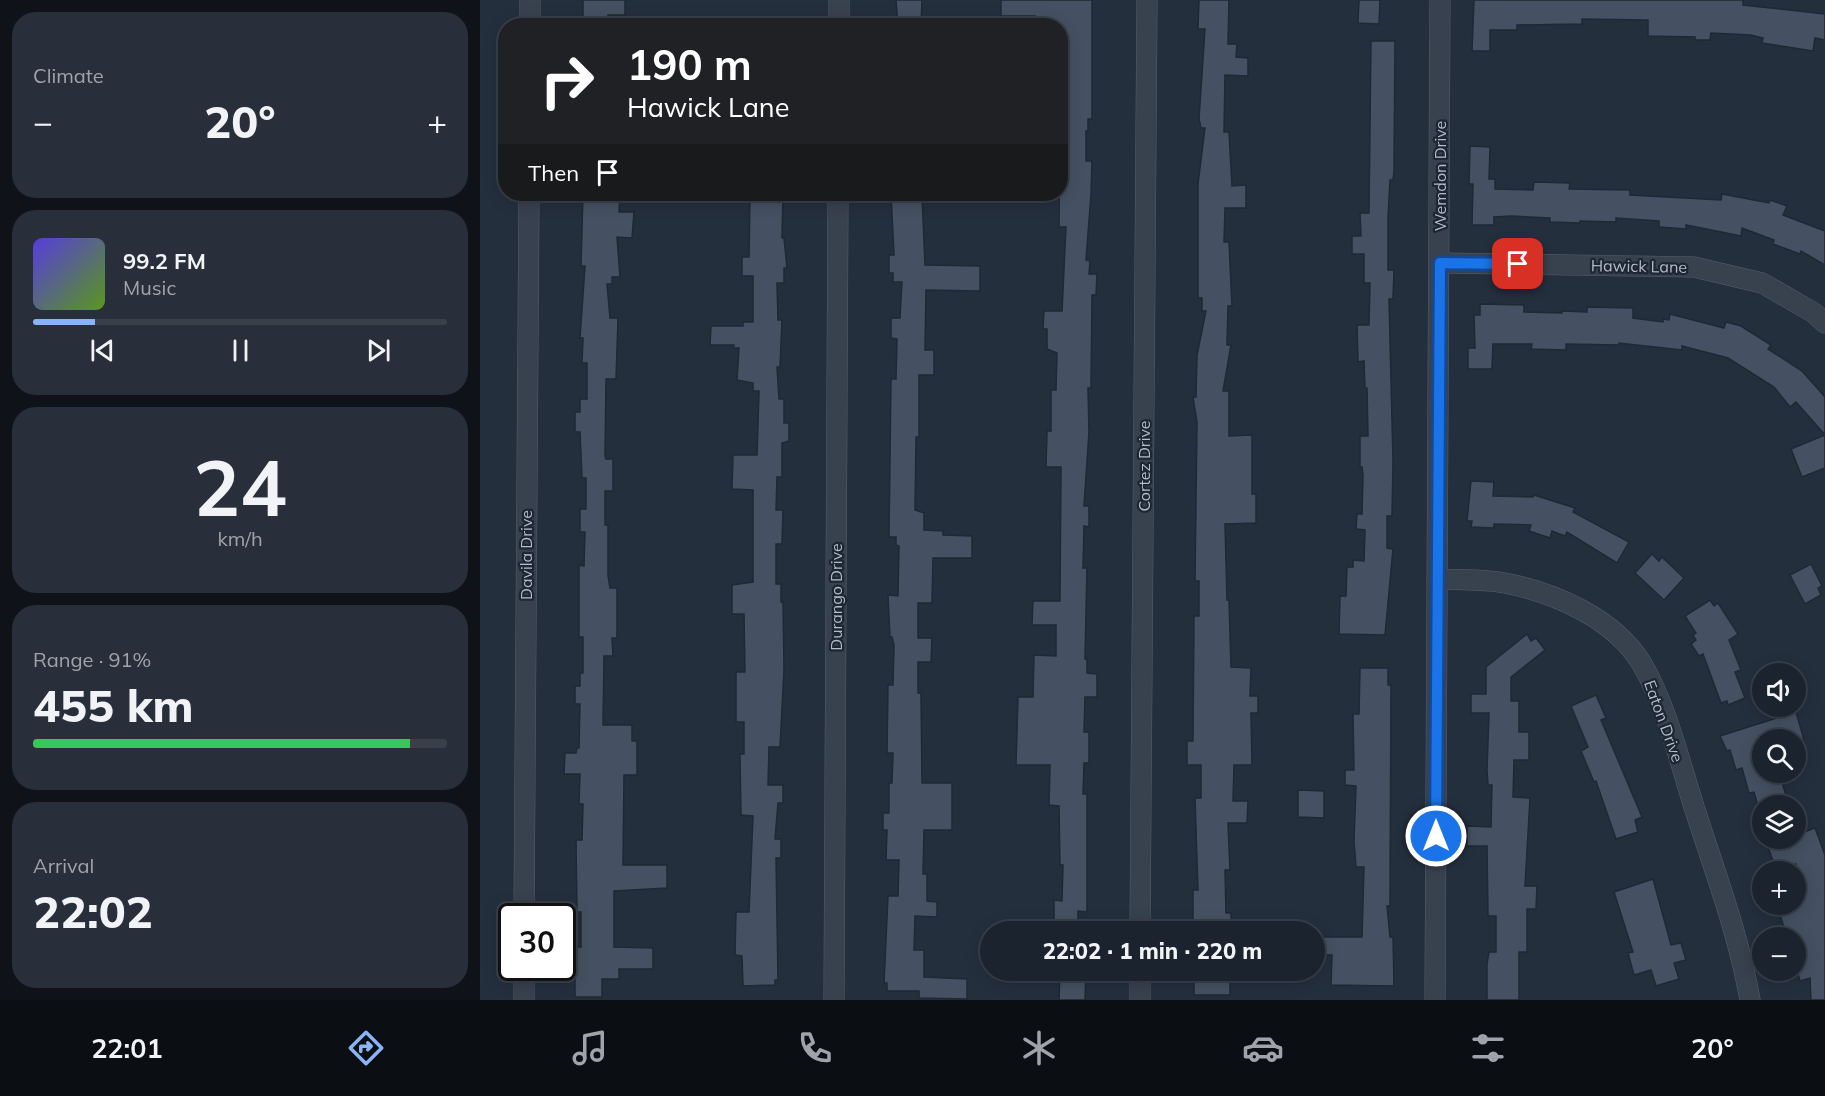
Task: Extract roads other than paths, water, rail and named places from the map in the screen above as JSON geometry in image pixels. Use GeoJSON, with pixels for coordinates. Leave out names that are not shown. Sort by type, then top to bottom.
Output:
{"type":"FeatureCollection","features":[{"type":"Feature","properties":{"kind":"street"},"geometry":{"type":"LineString","coordinates":[[530,0],[530,18]]}},
{"type":"Feature","properties":{"kind":"street"},"geometry":{"type":"LineString","coordinates":[[839,0],[839,18]]}},
{"type":"Feature","properties":{"kind":"street","name":"Cortez Drive"},"geometry":{"type":"LineString","coordinates":[[1140,921],[1147,0]]}},
{"type":"Feature","properties":{"kind":"street","name":"Wemdon Drive"},"geometry":{"type":"LineString","coordinates":[[1435,1000],[1440,0]]}},
{"type":"Feature","properties":{"kind":"street","name":"Davila Drive"},"geometry":{"type":"LineString","coordinates":[[524,903],[529,201]]}},
{"type":"Feature","properties":{"kind":"street","name":"Durango Drive"},"geometry":{"type":"LineString","coordinates":[[834,1000],[838,201]]}},
{"type":"Feature","properties":{"kind":"street","name":"Hawick Lane"},"geometry":{"type":"LineString","coordinates":[[1440,263],[1694,267],[1762,283],[1814,313],[1825,323]]}},
{"type":"Feature","properties":{"kind":"street","name":"Eaton Drive"},"geometry":{"type":"LineString","coordinates":[[1437,579],[1504,583],[1555,597],[1596,618],[1621,639],[1641,663],[1668,726],[1736,938],[1750,1000]]}},
{"type":"Feature","properties":{"kind":"street"},"geometry":{"type":"LineString","coordinates":[[524,981],[524,1000]]}},
{"type":"Feature","properties":{"kind":"street"},"geometry":{"type":"LineString","coordinates":[[1140,981],[1140,1000]]}}]}
